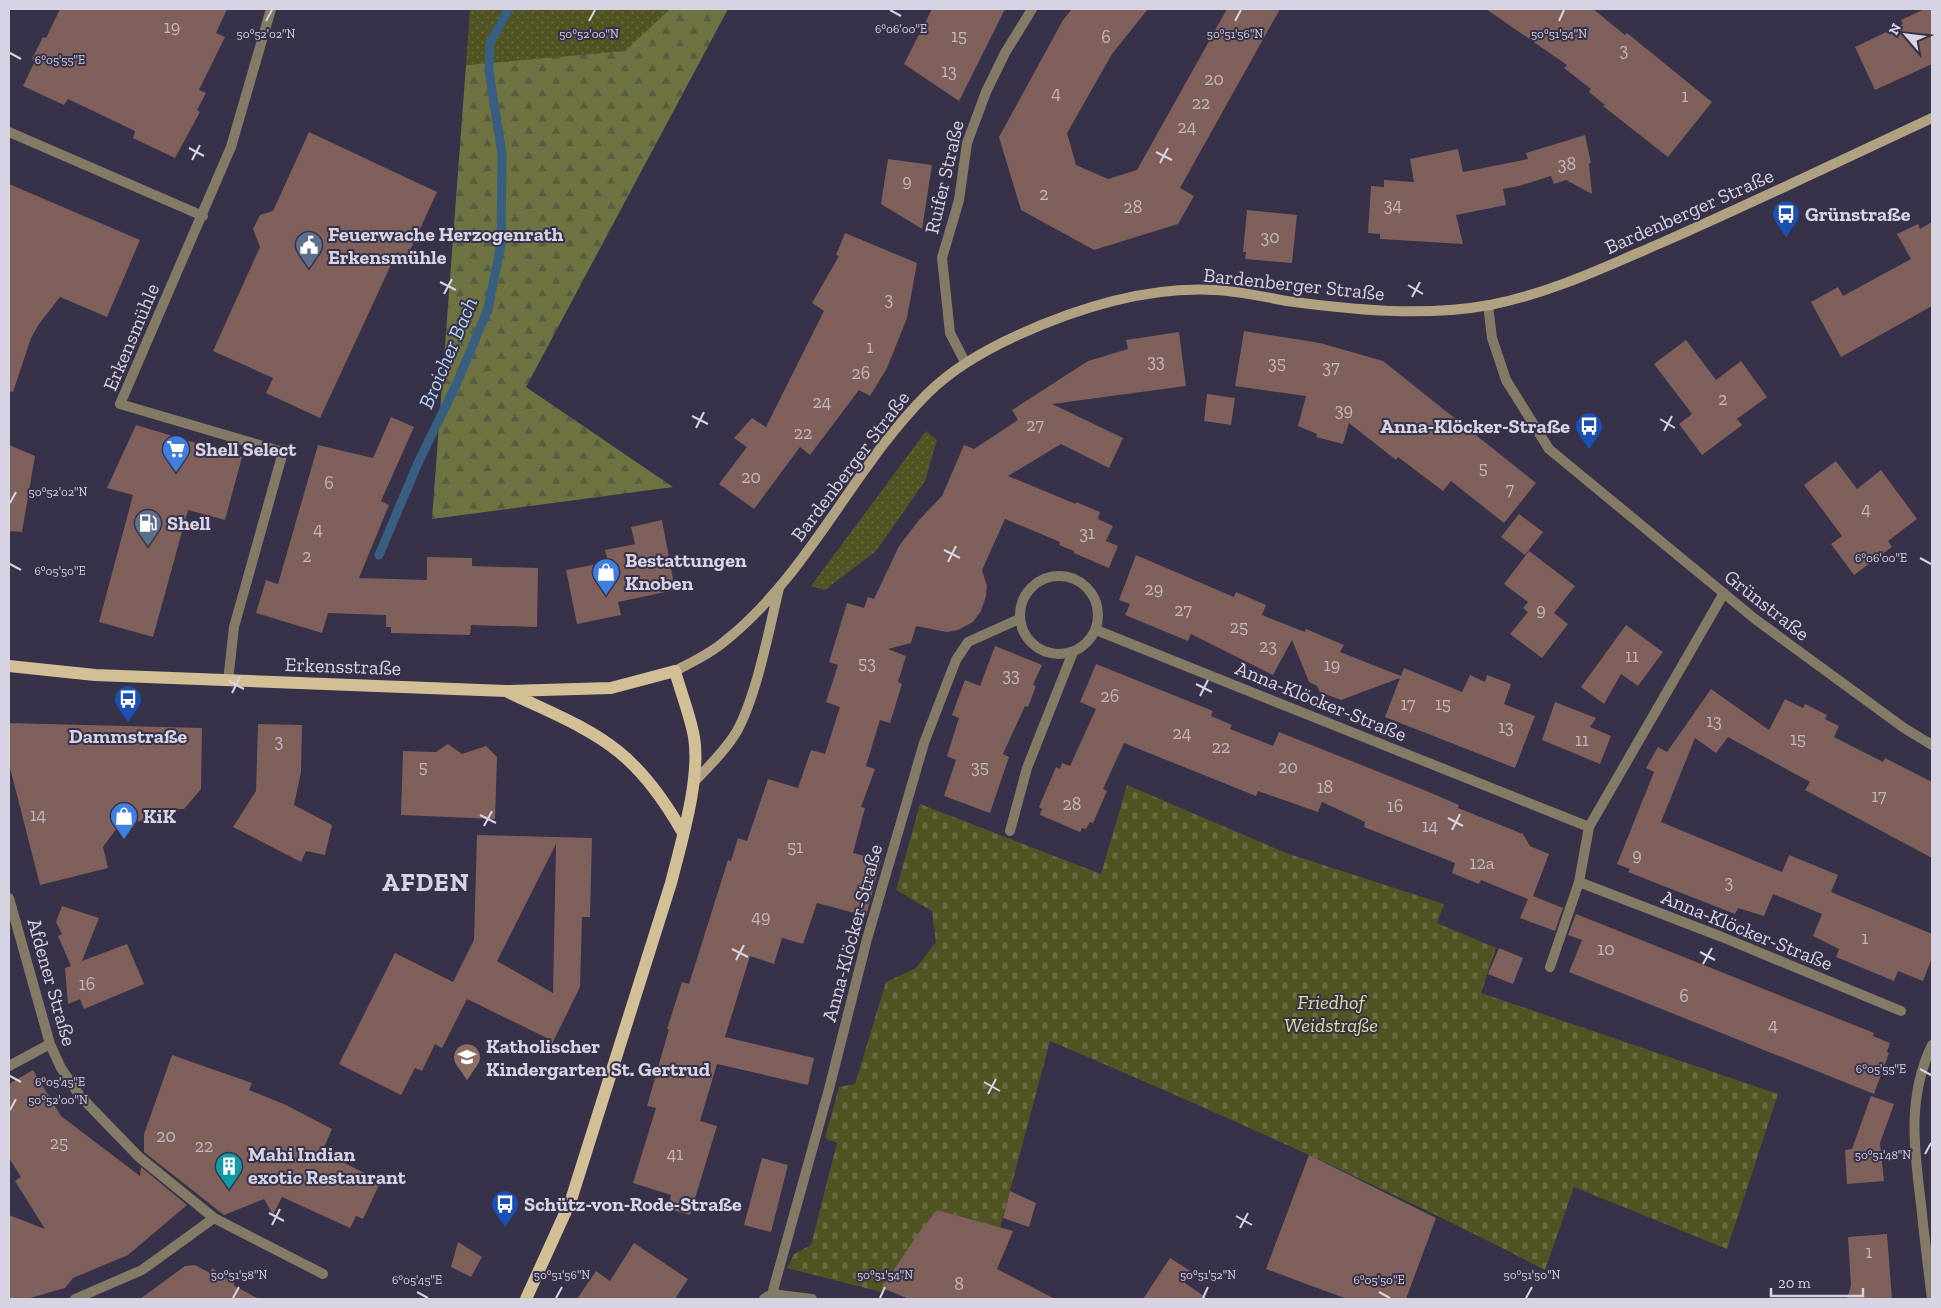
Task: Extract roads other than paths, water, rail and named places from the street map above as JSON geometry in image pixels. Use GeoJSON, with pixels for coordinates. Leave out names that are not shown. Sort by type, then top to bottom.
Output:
{"type":"FeatureCollection","features":[{"type":"Feature","properties":{"kind":"main road","name":"Bardenberger Straße"},"geometry":{"type":"LineString","coordinates":[[675,671],[708,654],[725,642],[748,622],[780,587],[884,444],[928,393],[965,362],[1015,336],[1062,316],[1120,298],[1173,290],[1217,290],[1340,308],[1398,312],[1488,305],[1556,288],[1747,205],[1932,118]]}},
{"type":"Feature","properties":{"kind":"main road"},"geometry":{"type":"LineString","coordinates":[[693,783],[725,748],[743,718],[762,658],[780,587]]}},
{"type":"Feature","properties":{"kind":"main road","name":"Erkensstraße"},"geometry":{"type":"LineString","coordinates":[[9,666],[96,675],[506,690],[611,688],[675,671]]}},
{"type":"Feature","properties":{"kind":"main road"},"geometry":{"type":"LineString","coordinates":[[526,1299],[571,1200],[671,884],[693,783],[694,738],[675,671]]}},
{"type":"Feature","properties":{"kind":"main road"},"geometry":{"type":"LineString","coordinates":[[506,690],[584,729],[620,753],[653,787],[683,833]]}},
{"type":"Feature","properties":{"kind":"street","name":"Erkensmühle"},"geometry":{"type":"LineString","coordinates":[[228,681],[234,627],[283,452],[120,404],[203,216],[231,147],[271,9]]}},
{"type":"Feature","properties":{"kind":"street","name":"Ruifer Straße"},"geometry":{"type":"LineString","coordinates":[[965,362],[950,333],[942,258],[960,200],[967,143],[994,76],[1032,9]]}},
{"type":"Feature","properties":{"kind":"street"},"geometry":{"type":"LineString","coordinates":[[9,132],[203,216]]}},
{"type":"Feature","properties":{"kind":"street","name":"Grünstraße"},"geometry":{"type":"LineString","coordinates":[[1488,305],[1492,338],[1506,380],[1549,449],[1724,593],[1822,669],[1904,728],[1932,745]]}},
{"type":"Feature","properties":{"kind":"street"},"geometry":{"type":"LineString","coordinates":[[1061,576],[1075,579],[1090,591],[1098,610],[1096,630],[1086,644],[1072,652],[1056,655],[1042,652],[1033,646],[1024,635],[1019,619],[1020,605],[1031,587],[1042,579],[1061,576]]}},
{"type":"Feature","properties":{"kind":"street"},"geometry":{"type":"LineString","coordinates":[[1550,966],[1579,882],[1589,827],[1724,593]]}},
{"type":"Feature","properties":{"kind":"street","name":"Anna-Klöcker-Straße"},"geometry":{"type":"LineString","coordinates":[[768,1297],[829,1089],[867,939],[928,734],[956,660],[968,642],[1019,619]]}},
{"type":"Feature","properties":{"kind":"street","name":"Anna-Klöcker-Straße"},"geometry":{"type":"LineString","coordinates":[[1096,630],[1589,827]]}},
{"type":"Feature","properties":{"kind":"street"},"geometry":{"type":"LineString","coordinates":[[1010,831],[1027,768],[1072,652]]}},
{"type":"Feature","properties":{"kind":"street","name":"Anna-Klöcker-Straße"},"geometry":{"type":"LineString","coordinates":[[1579,882],[1722,937],[1901,1012]]}},
{"type":"Feature","properties":{"kind":"street","name":"Afdener Straße"},"geometry":{"type":"LineString","coordinates":[[9,898],[50,1044],[61,1068],[80,1096],[140,1158],[214,1218],[323,1274]]}},
{"type":"Feature","properties":{"kind":"street"},"geometry":{"type":"LineString","coordinates":[[9,1066],[50,1044]]}},
{"type":"Feature","properties":{"kind":"street"},"geometry":{"type":"LineString","coordinates":[[1932,1045],[1926,1058],[1916,1096],[1913,1136],[1932,1299]]}},
{"type":"Feature","properties":{"kind":"street"},"geometry":{"type":"LineString","coordinates":[[75,1299],[142,1270],[214,1218]]}},
{"type":"Feature","properties":{"kind":"street"},"geometry":{"type":"LineString","coordinates":[[768,1297],[812,1299]]}},
{"type":"Feature","properties":{"kind":"waterway","name":"Broicher Bach"},"geometry":{"type":"LineString","coordinates":[[379,555],[418,463],[456,385],[488,309],[501,244],[502,154],[489,71],[490,43],[509,9]]}},
{"type":"Feature","properties":{"kind":"place","name":"Grünstraße"},"geometry":{"type":"Point","coordinates":[1786,238]}},
{"type":"Feature","properties":{"kind":"place","name":"Feuerwache Herzogenrath Erkensmühle"},"geometry":{"type":"Point","coordinates":[309,269]}},
{"type":"Feature","properties":{"kind":"place","name":"Anna-Klöcker-Straße"},"geometry":{"type":"Point","coordinates":[1589,450]}},
{"type":"Feature","properties":{"kind":"place","name":"Shell Select"},"geometry":{"type":"Point","coordinates":[176,473]}},
{"type":"Feature","properties":{"kind":"place","name":"Shell"},"geometry":{"type":"Point","coordinates":[148,547]}},
{"type":"Feature","properties":{"kind":"place","name":"Bestattungen Knoben"},"geometry":{"type":"Point","coordinates":[606,596]}},
{"type":"Feature","properties":{"kind":"place","name":"Dammstraße"},"geometry":{"type":"Point","coordinates":[128,723]}},
{"type":"Feature","properties":{"kind":"place","name":"KiK"},"geometry":{"type":"Point","coordinates":[124,840]}},
{"type":"Feature","properties":{"kind":"place","name":"Katholischer Kindergarten St. Gertrud"},"geometry":{"type":"Point","coordinates":[467,1081]}},
{"type":"Feature","properties":{"kind":"place","name":"Mahi Indian exotic Restaurant"},"geometry":{"type":"Point","coordinates":[229,1190]}},
{"type":"Feature","properties":{"kind":"place","name":"Schütz-von-Rode-Straße"},"geometry":{"type":"Point","coordinates":[505,1228]}},
{"type":"Feature","properties":{"kind":"district","name":"AFDEN"},"geometry":{"type":"Point","coordinates":[426,882]}},
{"type":"Feature","properties":{"kind":"park label","name":"Friedhof Weidstraße"},"geometry":{"type":"Point","coordinates":[1331,1014]}}]}
